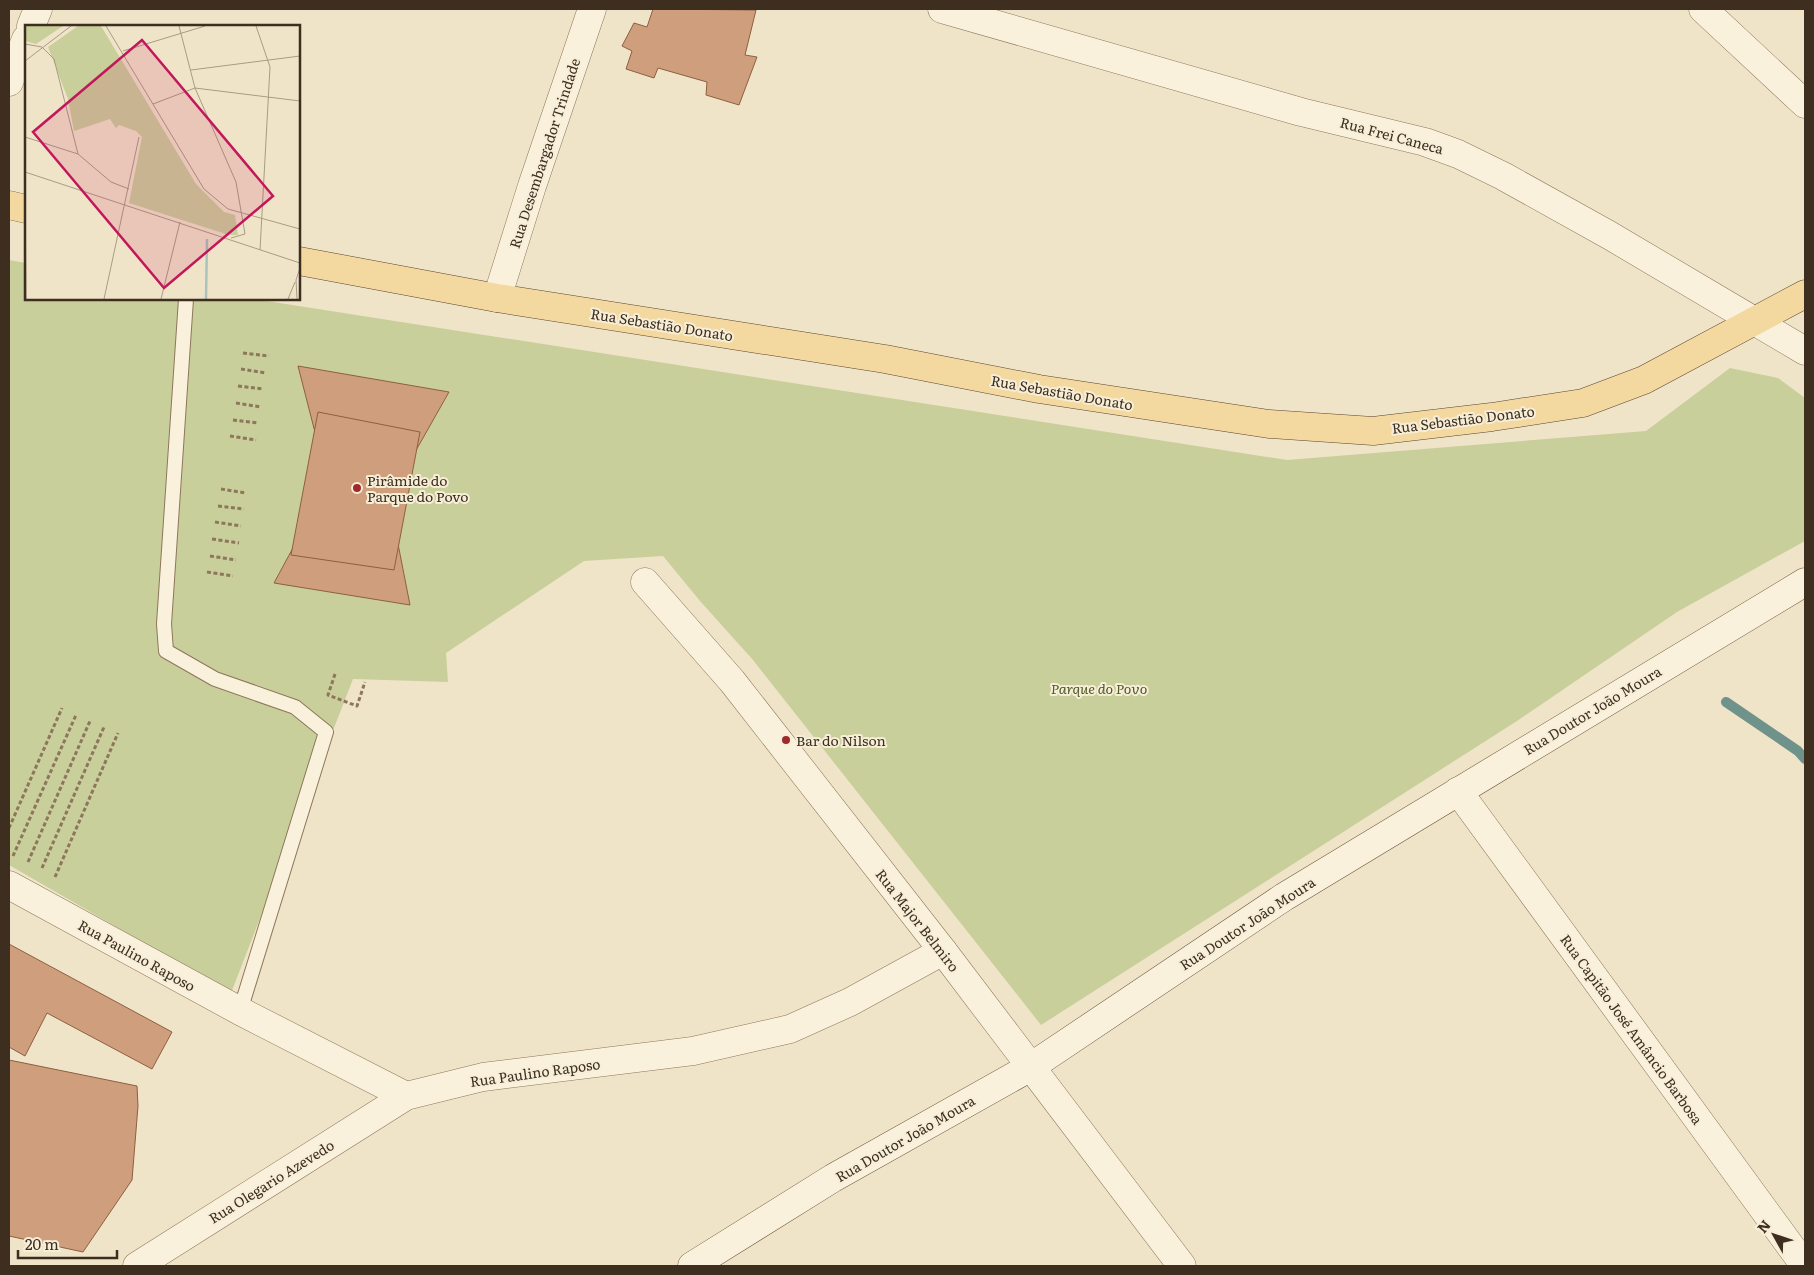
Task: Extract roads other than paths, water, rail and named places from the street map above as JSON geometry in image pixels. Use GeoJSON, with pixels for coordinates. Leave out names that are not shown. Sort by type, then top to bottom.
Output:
{"type":"FeatureCollection","features":[{"type":"Feature","properties":{"kind":"main road"},"geometry":{"type":"LineString","coordinates":[[9,206],[25,209]]}},
{"type":"Feature","properties":{"kind":"main road","name":"Rua Sebastião Donato"},"geometry":{"type":"LineString","coordinates":[[300,261],[497,298],[885,359],[1039,390],[1269,424],[1373,431],[1583,404],[1644,380],[1805,294]]}},
{"type":"Feature","properties":{"kind":"street"},"geometry":{"type":"LineString","coordinates":[[31,25],[38,9]]}},
{"type":"Feature","properties":{"kind":"street","name":"Rua Desembargador Trindade"},"geometry":{"type":"LineString","coordinates":[[497,298],[532,186],[592,9]]}},
{"type":"Feature","properties":{"kind":"street","name":"Rua Frei Caneca"},"geometry":{"type":"LineString","coordinates":[[942,9],[1301,112],[1425,142],[1458,154],[1503,176],[1609,234],[1805,351]]}},
{"type":"Feature","properties":{"kind":"street"},"geometry":{"type":"LineString","coordinates":[[1703,9],[1805,104]]}},
{"type":"Feature","properties":{"kind":"street"},"geometry":{"type":"LineString","coordinates":[[9,82],[25,42]]}},
{"type":"Feature","properties":{"kind":"street","name":"Rua Major Belmiro"},"geometry":{"type":"LineString","coordinates":[[645,582],[732,681],[942,951],[1182,1266]]}},
{"type":"Feature","properties":{"kind":"street","name":"Rua Doutor João Moura"},"geometry":{"type":"LineString","coordinates":[[692,1266],[833,1178],[1030,1068],[1284,897],[1805,582]]}},
{"type":"Feature","properties":{"kind":"street","name":"Rua Capitão José Amâncio Barbosa"},"geometry":{"type":"LineString","coordinates":[[1458,791],[1805,1266]]}},
{"type":"Feature","properties":{"kind":"street","name":"Rua Paulino Raposo"},"geometry":{"type":"LineString","coordinates":[[9,885],[240,1011],[406,1096],[483,1076],[693,1051],[790,1029],[850,1002],[942,951]]}},
{"type":"Feature","properties":{"kind":"street","name":"Rua Olegario Azevedo"},"geometry":{"type":"LineString","coordinates":[[137,1266],[406,1096]]}},
{"type":"Feature","properties":{"kind":"lane"},"geometry":{"type":"LineString","coordinates":[[186,300],[164,624],[166,650],[215,679],[295,707],[326,732],[240,1011]]}},
{"type":"Feature","properties":{"kind":"waterway"},"geometry":{"type":"LineString","coordinates":[[1726,702],[1798,751],[1805,759]]}},
{"type":"Feature","properties":{"kind":"place","name":"Pirâmide do Parque do Povo"},"geometry":{"type":"Point","coordinates":[357,488]}},
{"type":"Feature","properties":{"kind":"place","name":"Bar do Nilson"},"geometry":{"type":"Point","coordinates":[786,740]}},
{"type":"Feature","properties":{"kind":"park label","name":"Parque do Povo"},"geometry":{"type":"Point","coordinates":[1099,688]}}]}
